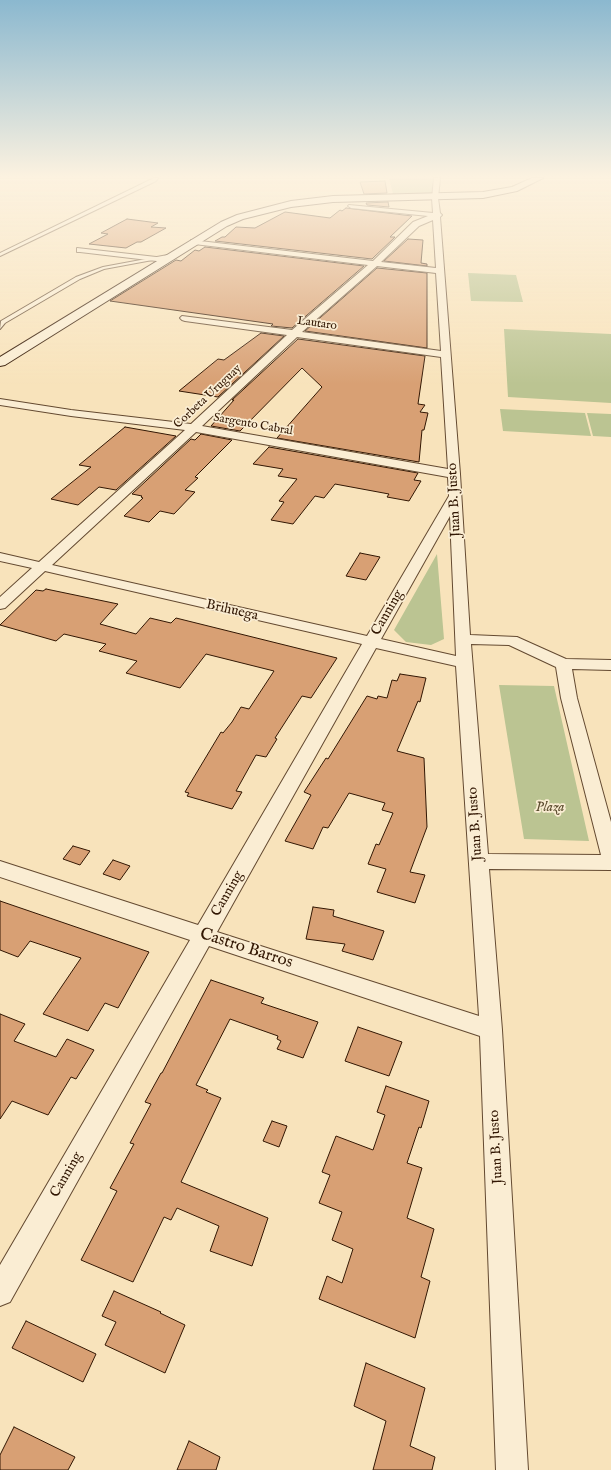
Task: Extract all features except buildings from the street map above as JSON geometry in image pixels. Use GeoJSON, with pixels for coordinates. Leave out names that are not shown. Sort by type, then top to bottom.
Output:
{"type":"FeatureCollection","features":[{"type":"Feature","properties":{"kind":"main road"},"geometry":{"type":"LineString","coordinates":[[0,362],[187,247]]}},
{"type":"Feature","properties":{"kind":"street"},"geometry":{"type":"LineString","coordinates":[[106,247],[170,257]]}},
{"type":"Feature","properties":{"kind":"street"},"geometry":{"type":"LineString","coordinates":[[232,247],[440,271]]}},
{"type":"Feature","properties":{"kind":"street","name":"Corbeta Uruguay"},"geometry":{"type":"LineString","coordinates":[[0,605],[194,428],[294,333],[392,247]]}},
{"type":"Feature","properties":{"kind":"street","name":"Juan B. Justo"},"geometry":{"type":"LineString","coordinates":[[438,247],[454,474],[462,639],[491,1030],[512,1470]]}},
{"type":"Feature","properties":{"kind":"street"},"geometry":{"type":"LineString","coordinates":[[80,250],[102,252],[99,254],[100,258],[108,260],[120,260],[135,256],[152,258],[170,257]]}},
{"type":"Feature","properties":{"kind":"street","name":"Lautaro"},"geometry":{"type":"LineString","coordinates":[[186,318],[445,355]]}},
{"type":"Feature","properties":{"kind":"street","name":"Sargento Cabral"},"geometry":{"type":"LineString","coordinates":[[0,402],[71,413],[194,428],[454,474]]}},
{"type":"Feature","properties":{"kind":"street","name":"Canning"},"geometry":{"type":"LineString","coordinates":[[0,1292],[455,496]]}},
{"type":"Feature","properties":{"kind":"street","name":"Brihuega"},"geometry":{"type":"LineString","coordinates":[[0,557],[371,643],[464,663]]}},
{"type":"Feature","properties":{"kind":"street"},"geometry":{"type":"LineString","coordinates":[[462,639],[512,640],[563,664],[611,665]]}},
{"type":"Feature","properties":{"kind":"street"},"geometry":{"type":"LineString","coordinates":[[563,664],[569,698],[611,858]]}},
{"type":"Feature","properties":{"kind":"street"},"geometry":{"type":"LineString","coordinates":[[479,861],[611,863]]}},
{"type":"Feature","properties":{"kind":"street","name":"Castro Barros"},"geometry":{"type":"LineString","coordinates":[[0,869],[491,1030]]}},
{"type":"Feature","properties":{"kind":"lane"},"geometry":{"type":"LineString","coordinates":[[0,255],[17,247]]}},
{"type":"Feature","properties":{"kind":"lane"},"geometry":{"type":"LineString","coordinates":[[0,328],[3,322],[78,278],[103,268],[152,258]]}},
{"type":"Feature","properties":{"kind":"green space"},"geometry":{"type":"Polygon","coordinates":[[[468,273],[516,275],[523,302],[471,301],[468,273]]]}},
{"type":"Feature","properties":{"kind":"green space"},"geometry":{"type":"Polygon","coordinates":[[[504,329],[611,334],[611,403],[508,397],[504,329]]]}},
{"type":"Feature","properties":{"kind":"green space"},"geometry":{"type":"Polygon","coordinates":[[[500,409],[585,413],[591,436],[503,431],[500,409]]]}},
{"type":"Feature","properties":{"kind":"green space"},"geometry":{"type":"Polygon","coordinates":[[[587,413],[611,414],[611,437],[593,436],[587,413]]]}},
{"type":"Feature","properties":{"kind":"green space"},"geometry":{"type":"Polygon","coordinates":[[[437,554],[444,639],[431,645],[406,642],[394,630],[437,554]]]}},
{"type":"Feature","properties":{"kind":"green space","name":"Plaza"},"geometry":{"type":"Polygon","coordinates":[[[499,685],[554,686],[589,841],[524,839],[499,685]]]}}]}
